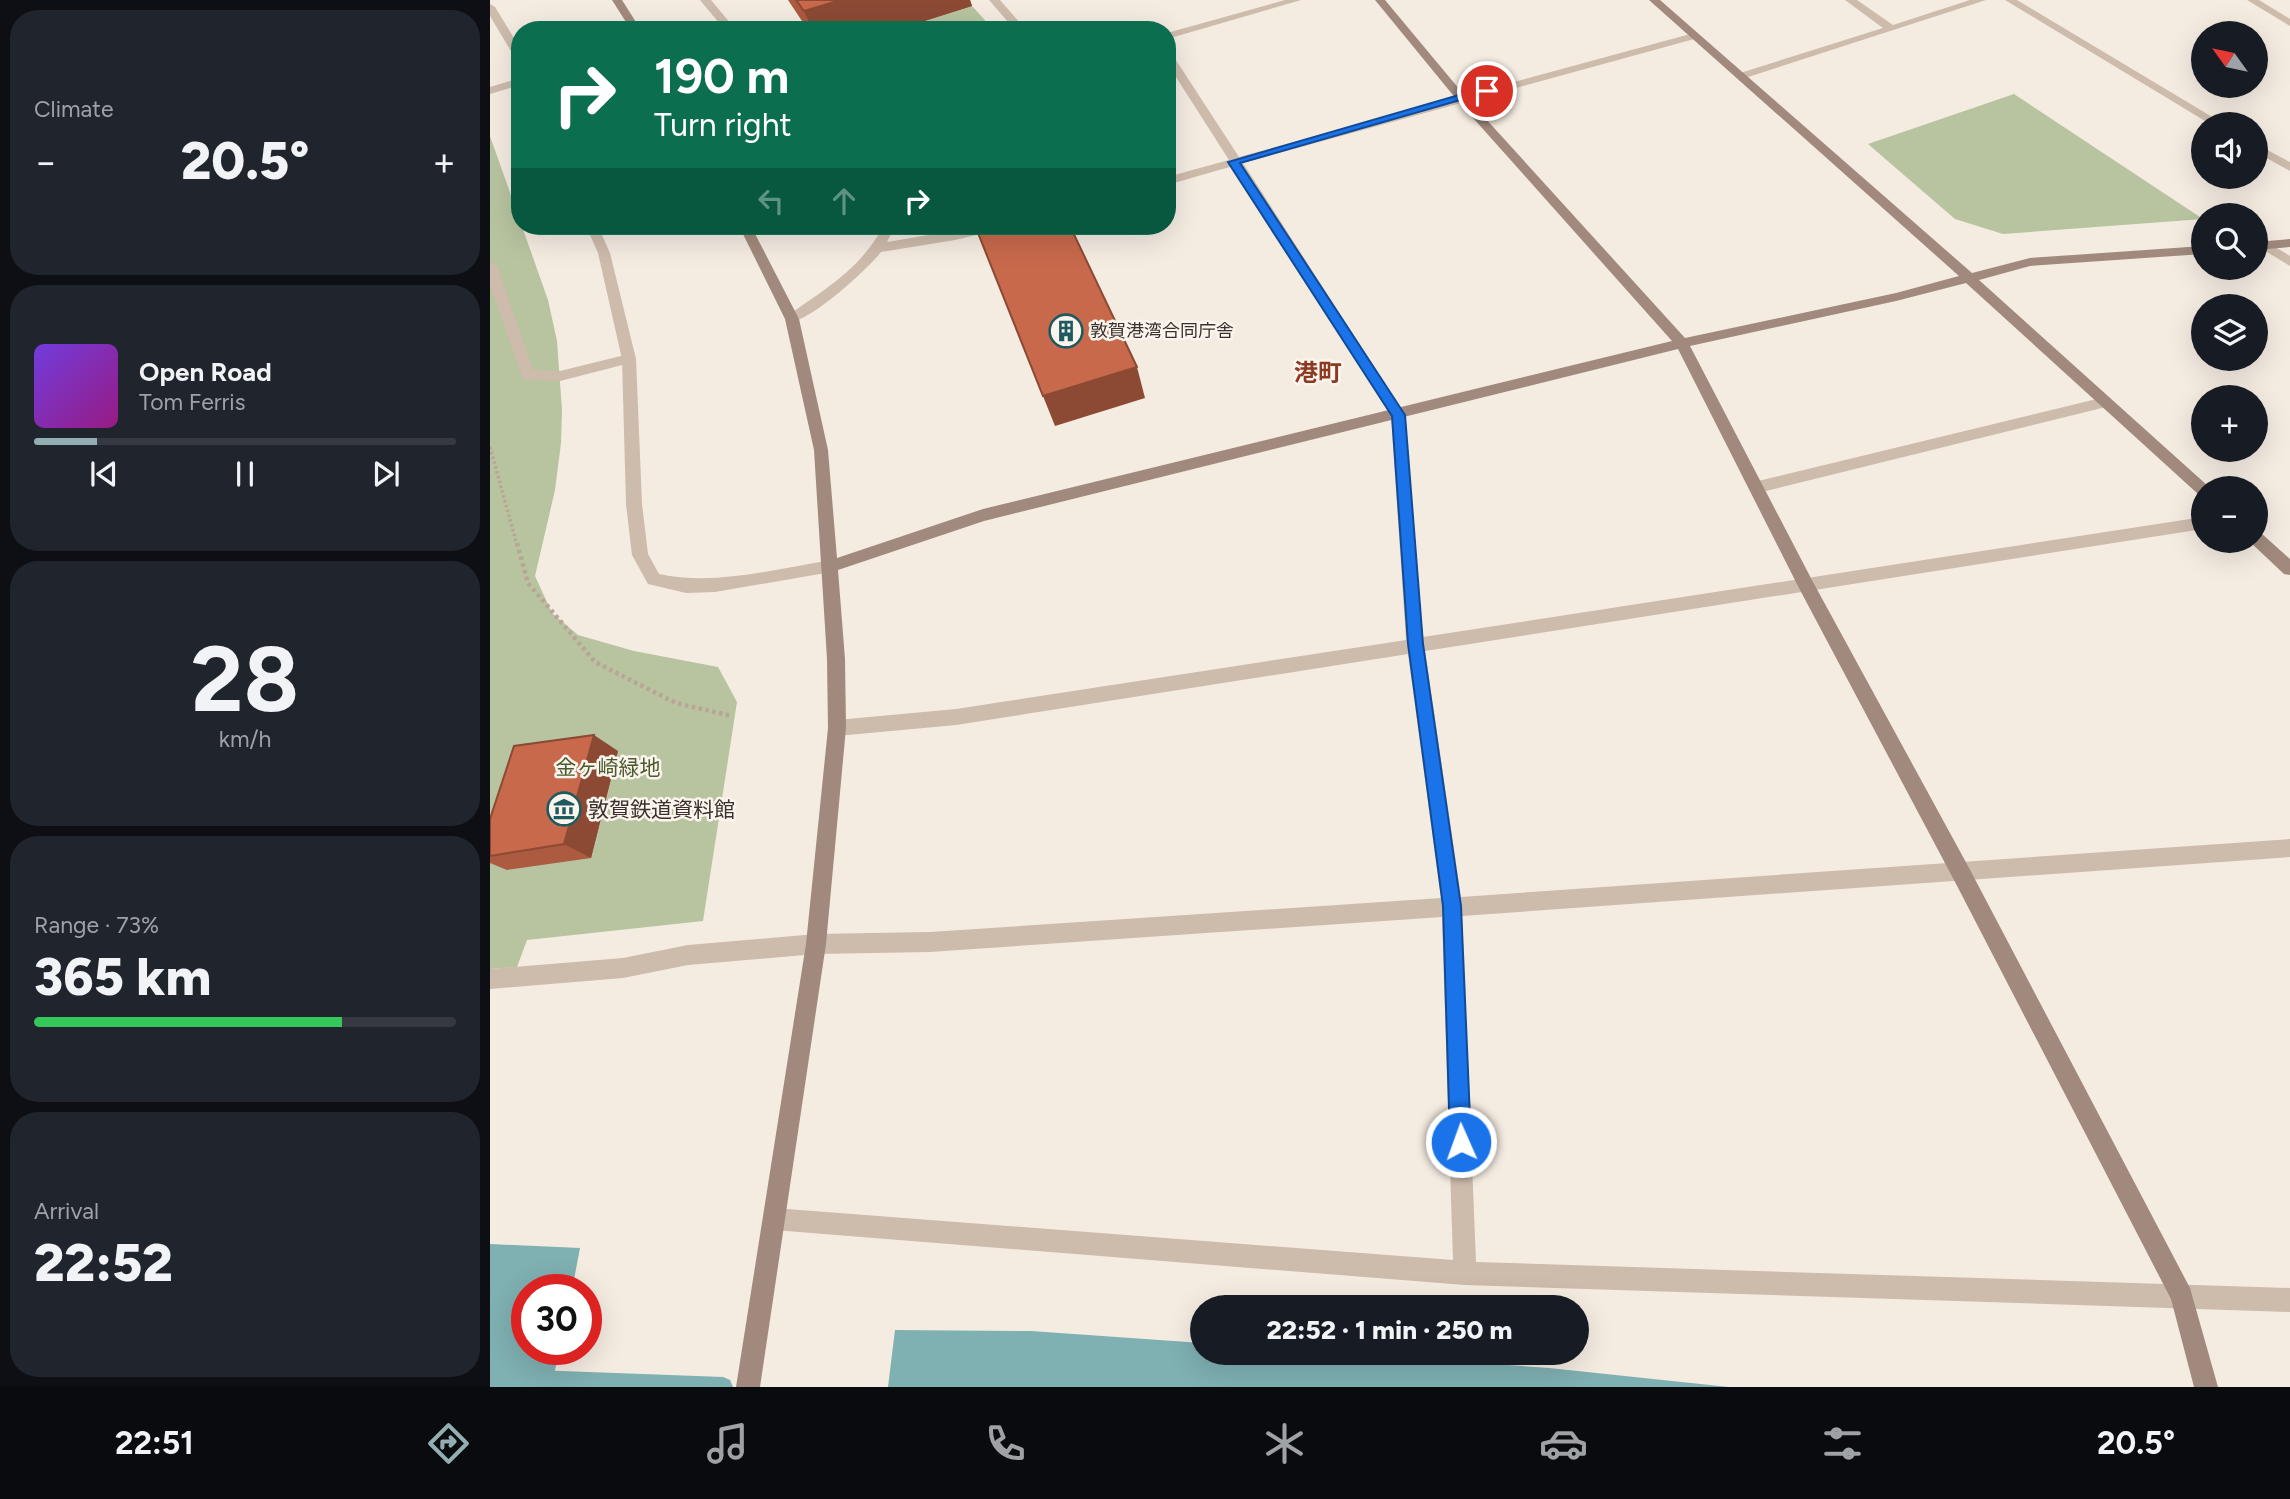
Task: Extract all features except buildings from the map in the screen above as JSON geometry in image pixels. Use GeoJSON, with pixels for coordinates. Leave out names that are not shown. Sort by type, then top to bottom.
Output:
{"type":"FeatureCollection","features":[{"type":"Feature","properties":{"kind":"street"},"geometry":{"type":"LineString","coordinates":[[617,0],[630,21]]}},
{"type":"Feature","properties":{"kind":"street"},"geometry":{"type":"LineString","coordinates":[[705,0],[723,21]]}},
{"type":"Feature","properties":{"kind":"street"},"geometry":{"type":"LineString","coordinates":[[995,0],[1013,21]]}},
{"type":"Feature","properties":{"kind":"street"},"geometry":{"type":"LineString","coordinates":[[1176,33],[1296,0]]}},
{"type":"Feature","properties":{"kind":"street"},"geometry":{"type":"LineString","coordinates":[[1380,0],[1461,97],[1682,343],[1806,585],[1961,873],[2182,1296],[2206,1387]]}},
{"type":"Feature","properties":{"kind":"street"},"geometry":{"type":"LineString","coordinates":[[1654,0],[1968,276],[2191,479]]}},
{"type":"Feature","properties":{"kind":"street"},"geometry":{"type":"LineString","coordinates":[[1850,0],[1892,29]]}},
{"type":"Feature","properties":{"kind":"street"},"geometry":{"type":"LineString","coordinates":[[1741,76],[1981,0]]}},
{"type":"Feature","properties":{"kind":"street"},"geometry":{"type":"LineString","coordinates":[[2010,0],[2198,112]]}},
{"type":"Feature","properties":{"kind":"street"},"geometry":{"type":"LineString","coordinates":[[2252,0],[2290,23]]}},
{"type":"Feature","properties":{"kind":"street"},"geometry":{"type":"LineString","coordinates":[[490,8],[511,43]]}},
{"type":"Feature","properties":{"kind":"street"},"geometry":{"type":"LineString","coordinates":[[1176,178],[1461,97],[1694,36]]}},
{"type":"Feature","properties":{"kind":"street"},"geometry":{"type":"LineString","coordinates":[[1176,69],[1398,415],[1415,644],[1452,906],[1465,1273]]}},
{"type":"Feature","properties":{"kind":"street"},"geometry":{"type":"LineString","coordinates":[[490,91],[511,84]]}},
{"type":"Feature","properties":{"kind":"street"},"geometry":{"type":"LineString","coordinates":[[2268,154],[2290,167]]}},
{"type":"Feature","properties":{"kind":"street"},"geometry":{"type":"LineString","coordinates":[[597,235],[604,253],[629,359],[634,504],[640,555],[654,579],[686,586],[715,585],[831,566],[983,514],[1398,415],[1682,343],[1896,297],[1968,276],[2030,262],[2191,251]]}},
{"type":"Feature","properties":{"kind":"street"},"geometry":{"type":"LineString","coordinates":[[748,1387],[816,944],[837,728],[831,566],[821,450],[792,319],[750,235]]}},
{"type":"Feature","properties":{"kind":"street"},"geometry":{"type":"LineString","coordinates":[[792,319],[839,285],[878,248],[884,235]]}},
{"type":"Feature","properties":{"kind":"street"},"geometry":{"type":"LineString","coordinates":[[878,248],[959,235]]}},
{"type":"Feature","properties":{"kind":"street"},"geometry":{"type":"LineString","coordinates":[[2268,245],[2290,243]]}},
{"type":"Feature","properties":{"kind":"street"},"geometry":{"type":"LineString","coordinates":[[2268,249],[2290,262]]}},
{"type":"Feature","properties":{"kind":"street"},"geometry":{"type":"LineString","coordinates":[[490,266],[528,375],[560,376],[629,359]]}},
{"type":"Feature","properties":{"kind":"street"},"geometry":{"type":"LineString","coordinates":[[1758,487],[2105,402]]}},
{"type":"Feature","properties":{"kind":"street"},"geometry":{"type":"LineString","coordinates":[[837,728],[956,717],[2191,525]]}},
{"type":"Feature","properties":{"kind":"street"},"geometry":{"type":"LineString","coordinates":[[2268,549],[2290,569]]}},
{"type":"Feature","properties":{"kind":"street"},"geometry":{"type":"LineString","coordinates":[[490,979],[623,968],[688,955],[816,944],[930,942],[1961,873],[2290,848]]}},
{"type":"Feature","properties":{"kind":"street"},"geometry":{"type":"LineString","coordinates":[[774,1219],[1465,1273],[2290,1300]]}},
{"type":"Feature","properties":{"kind":"path"},"geometry":{"type":"LineString","coordinates":[[490,447],[528,583],[595,662],[676,703],[732,716]]}},
{"type":"Feature","properties":{"kind":"green space"},"geometry":{"type":"Polygon","coordinates":[[[972,6],[986,21],[924,21],[972,6]]]}},
{"type":"Feature","properties":{"kind":"green space"},"geometry":{"type":"Polygon","coordinates":[[[2014,94],[2191,211],[2191,220],[2003,234],[1955,219],[1868,144],[2014,94]]]}},
{"type":"Feature","properties":{"kind":"green space","name":"金ヶ崎緑地"},"geometry":{"type":"Polygon","coordinates":[[[490,136],[511,195],[511,235],[525,235],[548,300],[557,341],[562,410],[561,443],[555,490],[535,576],[552,613],[578,635],[634,651],[718,667],[737,702],[703,921],[527,940],[517,967],[490,969],[490,136]]]}},
{"type":"Feature","properties":{"kind":"water"},"geometry":{"type":"Polygon","coordinates":[[[490,1244],[580,1248],[575,1274],[511,1274],[511,1365],[556,1365],[551,1387],[490,1387],[490,1244]]]}},
{"type":"Feature","properties":{"kind":"water"},"geometry":{"type":"Polygon","coordinates":[[[895,1330],[1031,1331],[1190,1342],[1190,1365],[1507,1365],[1729,1387],[888,1387],[895,1330]]]}},
{"type":"Feature","properties":{"kind":"waterway"},"geometry":{"type":"LineString","coordinates":[[535,1380],[723,1387]]}},
{"type":"Feature","properties":{"kind":"place","name":"敦賀港湾合同庁舎"},"geometry":{"type":"Point","coordinates":[1066,331]}},
{"type":"Feature","properties":{"kind":"place","name":"敦賀鉄道資料館"},"geometry":{"type":"Point","coordinates":[564,809]}},
{"type":"Feature","properties":{"kind":"district","name":"港町"},"geometry":{"type":"Point","coordinates":[1318,372]}},
{"type":"Feature","properties":{"kind":"route"},"geometry":{"type":"LineString","coordinates":[[1461,1142],[1452,906],[1415,644],[1398,415],[1234,162],[1487,91]]}}]}
